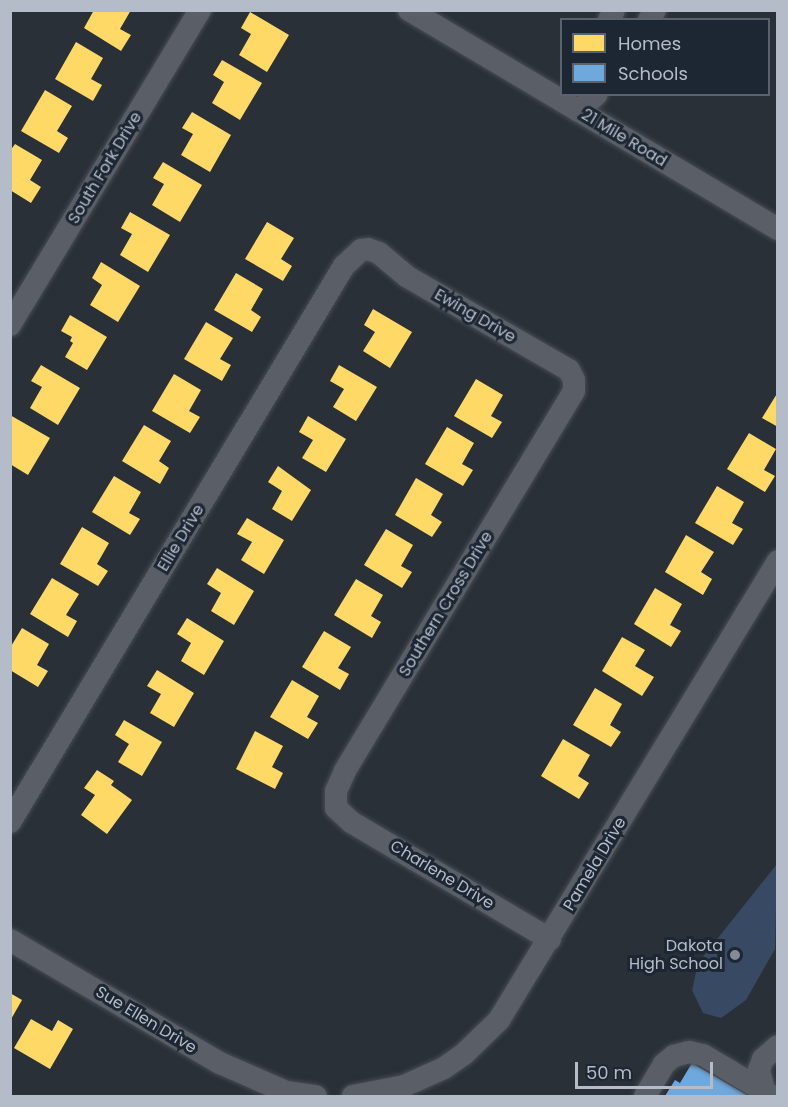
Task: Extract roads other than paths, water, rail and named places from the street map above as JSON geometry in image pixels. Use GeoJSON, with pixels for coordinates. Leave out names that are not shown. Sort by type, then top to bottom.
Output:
{"type":"FeatureCollection","features":[{"type":"Feature","properties":{"kind":"street","name":"South Fork Drive"},"geometry":{"type":"LineString","coordinates":[[10,326],[200,10]]}},
{"type":"Feature","properties":{"kind":"street","name":"21 Mile Road"},"geometry":{"type":"LineString","coordinates":[[409,10],[560,93]]}},
{"type":"Feature","properties":{"kind":"street"},"geometry":{"type":"LineString","coordinates":[[579,103],[593,96]]}},
{"type":"Feature","properties":{"kind":"street","name":"21 Mile Road"},"geometry":{"type":"LineString","coordinates":[[579,103],[777,229]]}},
{"type":"Feature","properties":{"kind":"street","name":"Ewing Drive"},"geometry":{"type":"LineString","coordinates":[[353,256],[361,250],[379,253],[406,276],[569,370],[574,380],[574,391],[565,402]]}},
{"type":"Feature","properties":{"kind":"street","name":"Ellie Drive"},"geometry":{"type":"LineString","coordinates":[[10,822],[344,266],[353,256]]}},
{"type":"Feature","properties":{"kind":"street","name":"Southern Cross Drive"},"geometry":{"type":"LineString","coordinates":[[336,808],[336,791],[345,771],[565,402]]}},
{"type":"Feature","properties":{"kind":"street","name":"Pamela Drive"},"geometry":{"type":"LineString","coordinates":[[353,1096],[404,1086],[444,1068],[464,1054],[499,1020],[777,561]]}},
{"type":"Feature","properties":{"kind":"street","name":"Charlene Drive"},"geometry":{"type":"LineString","coordinates":[[336,808],[351,822],[550,939]]}},
{"type":"Feature","properties":{"kind":"street","name":"Sue Ellen Drive"},"geometry":{"type":"LineString","coordinates":[[10,940],[220,1064],[286,1092],[316,1096]]}},
{"type":"Feature","properties":{"kind":"street"},"geometry":{"type":"LineString","coordinates":[[769,1095],[759,1070],[763,1059],[777,1046]]}},
{"type":"Feature","properties":{"kind":"street"},"geometry":{"type":"LineString","coordinates":[[645,1096],[664,1064],[674,1056],[689,1052],[703,1055],[769,1095]]}},
{"type":"Feature","properties":{"kind":"water"},"geometry":{"type":"Polygon","coordinates":[[[777,864],[775,949],[746,1000],[721,1018],[703,1013],[692,990],[698,963],[777,864]]]}},
{"type":"Feature","properties":{"kind":"place","name":"Dakota High School"},"geometry":{"type":"Point","coordinates":[735,955]}}]}
